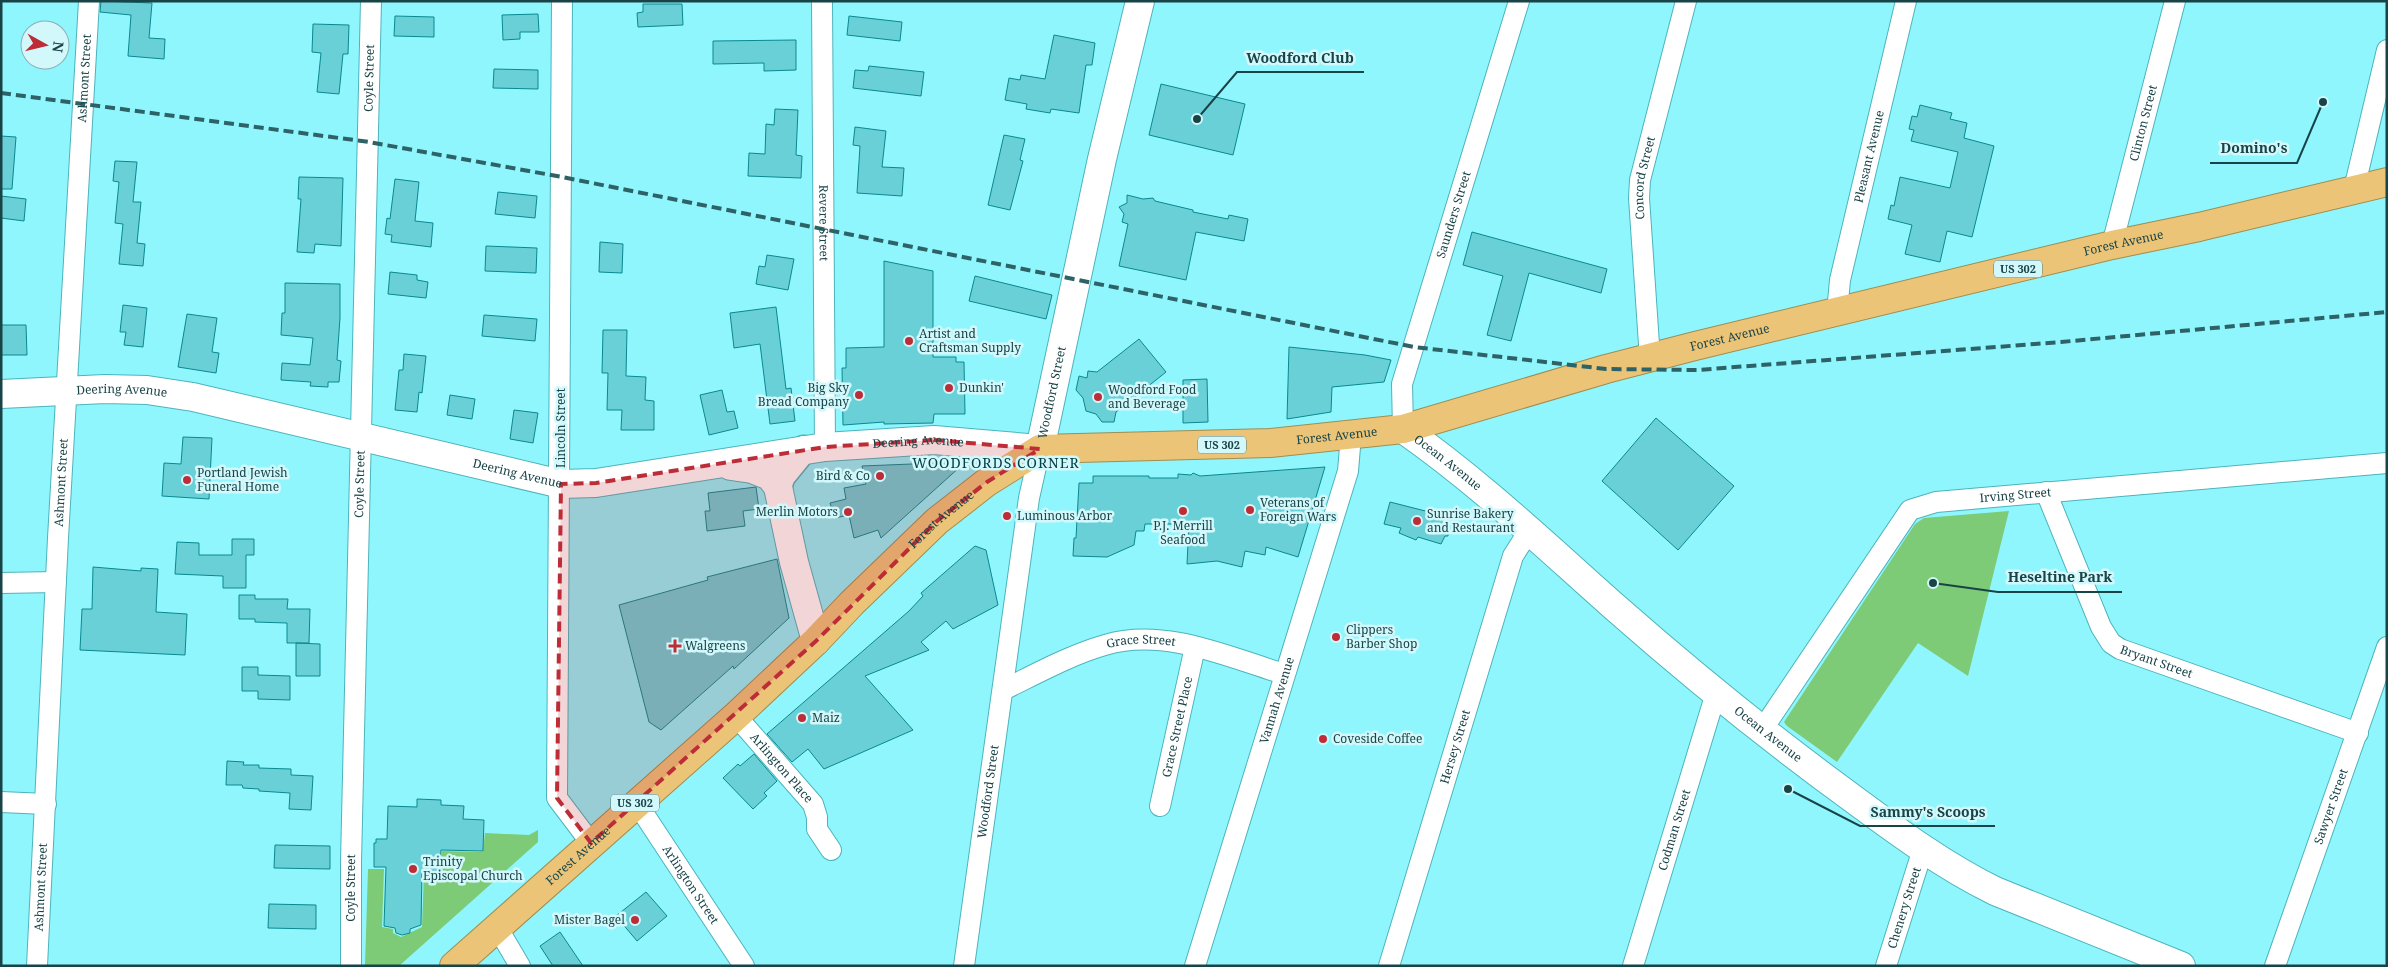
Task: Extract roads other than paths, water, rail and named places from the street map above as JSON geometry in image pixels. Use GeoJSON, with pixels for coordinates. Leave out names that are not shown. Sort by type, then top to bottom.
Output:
{"type":"FeatureCollection","features":[{"type":"Feature","properties":{"kind":"highway","name":"Forest Avenue"},"geometry":{"type":"LineString","coordinates":[[454,966],[636,802],[736,716],[816,641],[852,603],[937,521],[987,482],[1040,449],[1206,446],[1351,435],[1403,428],[1650,359],[1837,312],[2112,245],[2199,227],[2387,182]]}},
{"type":"Feature","properties":{"kind":"main road","name":"Woodford Street"},"geometry":{"type":"LineString","coordinates":[[1040,449],[1100,168],[1140,1]]}},
{"type":"Feature","properties":{"kind":"main road","name":"Deering Avenue"},"geometry":{"type":"LineString","coordinates":[[1,394],[105,389],[156,392],[193,397],[561,484],[596,483],[814,448],[934,440],[1040,449]]}},
{"type":"Feature","properties":{"kind":"main road","name":"Ocean Avenue"},"geometry":{"type":"LineString","coordinates":[[1403,428],[1489,495],[1528,532],[1716,693],[1824,778],[1923,849],[1968,878],[2181,966]]}},
{"type":"Feature","properties":{"kind":"main road"},"geometry":{"type":"LineString","coordinates":[[717,464],[752,469],[770,476],[778,487],[794,562],[816,641]]}},
{"type":"Feature","properties":{"kind":"street","name":"Ashmont Street"},"geometry":{"type":"LineString","coordinates":[[37,966],[56,582],[89,1]]}},
{"type":"Feature","properties":{"kind":"street","name":"Coyle Street"},"geometry":{"type":"LineString","coordinates":[[352,966],[351,862],[371,1]]}},
{"type":"Feature","properties":{"kind":"street","name":"Lincoln Street"},"geometry":{"type":"LineString","coordinates":[[562,1],[558,798],[591,843]]}},
{"type":"Feature","properties":{"kind":"street","name":"Revere Street"},"geometry":{"type":"LineString","coordinates":[[814,448],[822,1]]}},
{"type":"Feature","properties":{"kind":"street","name":"Saunders Street"},"geometry":{"type":"LineString","coordinates":[[1403,428],[1401,387],[1518,1]]}},
{"type":"Feature","properties":{"kind":"street","name":"Concord Street"},"geometry":{"type":"LineString","coordinates":[[1650,359],[1639,198],[1640,180],[1686,1]]}},
{"type":"Feature","properties":{"kind":"street","name":"Pleasant Avenue"},"geometry":{"type":"LineString","coordinates":[[1837,312],[1840,280],[1906,1]]}},
{"type":"Feature","properties":{"kind":"street","name":"Clinton Street"},"geometry":{"type":"LineString","coordinates":[[2112,245],[2175,1]]}},
{"type":"Feature","properties":{"kind":"street"},"geometry":{"type":"LineString","coordinates":[[2354,190],[2387,50]]}},
{"type":"Feature","properties":{"kind":"street","name":"Vannah Avenue"},"geometry":{"type":"LineString","coordinates":[[1195,966],[1348,471],[1351,435]]}},
{"type":"Feature","properties":{"kind":"street"},"geometry":{"type":"LineString","coordinates":[[778,487],[782,476],[814,448]]}},
{"type":"Feature","properties":{"kind":"street","name":"Woodford Street"},"geometry":{"type":"LineString","coordinates":[[964,966],[1029,498],[1040,449]]}},
{"type":"Feature","properties":{"kind":"street","name":"Irving Street"},"geometry":{"type":"LineString","coordinates":[[1762,730],[1910,510],[1936,502],[2387,464]]}},
{"type":"Feature","properties":{"kind":"street","name":"Bryant Street"},"geometry":{"type":"LineString","coordinates":[[2046,492],[2101,627],[2111,642],[2120,650],[2358,733]]}},
{"type":"Feature","properties":{"kind":"street","name":"Hersey Street"},"geometry":{"type":"LineString","coordinates":[[1389,966],[1513,556],[1528,532]]}},
{"type":"Feature","properties":{"kind":"street"},"geometry":{"type":"LineString","coordinates":[[1,583],[56,582]]}},
{"type":"Feature","properties":{"kind":"street","name":"Grace Street"},"geometry":{"type":"LineString","coordinates":[[1003,690],[1105,645],[1128,640],[1166,640],[1284,674]]}},
{"type":"Feature","properties":{"kind":"street","name":"Grace Street Place"},"geometry":{"type":"LineString","coordinates":[[1160,806],[1195,647]]}},
{"type":"Feature","properties":{"kind":"street","name":"Sawyer Street"},"geometry":{"type":"LineString","coordinates":[[2275,966],[2387,647]]}},
{"type":"Feature","properties":{"kind":"street","name":"Codman Street"},"geometry":{"type":"LineString","coordinates":[[1633,966],[1716,693]]}},
{"type":"Feature","properties":{"kind":"street","name":"Arlington Place"},"geometry":{"type":"LineString","coordinates":[[736,716],[813,804],[817,817],[817,829],[831,850]]}},
{"type":"Feature","properties":{"kind":"street"},"geometry":{"type":"LineString","coordinates":[[1,802],[46,804]]}},
{"type":"Feature","properties":{"kind":"street","name":"Arlington Street"},"geometry":{"type":"LineString","coordinates":[[636,802],[744,966]]}},
{"type":"Feature","properties":{"kind":"street","name":"Chenery Street"},"geometry":{"type":"LineString","coordinates":[[1886,966],[1923,849]]}},
{"type":"Feature","properties":{"kind":"street"},"geometry":{"type":"LineString","coordinates":[[497,927],[520,966]]}},
{"type":"Feature","properties":{"kind":"railway"},"geometry":{"type":"LineString","coordinates":[[1,93],[369,142],[562,177],[1414,347],[1606,369],[1697,370],[2061,342],[2387,312]]}},
{"type":"Feature","properties":{"kind":"place","name":"Domino's"},"geometry":{"type":"Point","coordinates":[2323,102]}},
{"type":"Feature","properties":{"kind":"place","name":"Woodford Club"},"geometry":{"type":"Point","coordinates":[1197,119]}},
{"type":"Feature","properties":{"kind":"place","name":"Artist and Craftsman Supply"},"geometry":{"type":"Point","coordinates":[909,341]}},
{"type":"Feature","properties":{"kind":"place","name":"Dunkin'"},"geometry":{"type":"Point","coordinates":[949,388]}},
{"type":"Feature","properties":{"kind":"place","name":"Big Sky Bread Company"},"geometry":{"type":"Point","coordinates":[859,395]}},
{"type":"Feature","properties":{"kind":"place","name":"Woodford Food and Beverage"},"geometry":{"type":"Point","coordinates":[1098,397]}},
{"type":"Feature","properties":{"kind":"place","name":"Bird & Co"},"geometry":{"type":"Point","coordinates":[880,476]}},
{"type":"Feature","properties":{"kind":"place","name":"Portland Jewish Funeral Home"},"geometry":{"type":"Point","coordinates":[187,480]}},
{"type":"Feature","properties":{"kind":"place","name":"Veterans of Foreign Wars"},"geometry":{"type":"Point","coordinates":[1250,510]}},
{"type":"Feature","properties":{"kind":"place","name":"P.J. Merrill Seafood"},"geometry":{"type":"Point","coordinates":[1183,511]}},
{"type":"Feature","properties":{"kind":"place","name":"Merlin Motors"},"geometry":{"type":"Point","coordinates":[848,512]}},
{"type":"Feature","properties":{"kind":"place","name":"Luminous Arbor"},"geometry":{"type":"Point","coordinates":[1007,516]}},
{"type":"Feature","properties":{"kind":"place","name":"Sunrise Bakery and Restaurant"},"geometry":{"type":"Point","coordinates":[1417,521]}},
{"type":"Feature","properties":{"kind":"place","name":"Heseltine Park"},"geometry":{"type":"Point","coordinates":[1933,583]}},
{"type":"Feature","properties":{"kind":"place","name":"Clippers Barber Shop"},"geometry":{"type":"Point","coordinates":[1336,637]}},
{"type":"Feature","properties":{"kind":"place","name":"Walgreens"},"geometry":{"type":"Point","coordinates":[675,646]}},
{"type":"Feature","properties":{"kind":"place","name":"Maiz"},"geometry":{"type":"Point","coordinates":[802,718]}},
{"type":"Feature","properties":{"kind":"place","name":"Coveside Coffee"},"geometry":{"type":"Point","coordinates":[1323,739]}},
{"type":"Feature","properties":{"kind":"place","name":"Sammy's Scoops"},"geometry":{"type":"Point","coordinates":[1788,789]}},
{"type":"Feature","properties":{"kind":"place","name":"Trinity Episcopal Church"},"geometry":{"type":"Point","coordinates":[413,869]}},
{"type":"Feature","properties":{"kind":"place","name":"Mister Bagel"},"geometry":{"type":"Point","coordinates":[635,920]}},
{"type":"Feature","properties":{"kind":"district","name":"WOODFORDS CORNER"},"geometry":{"type":"Point","coordinates":[996,463]}}]}
